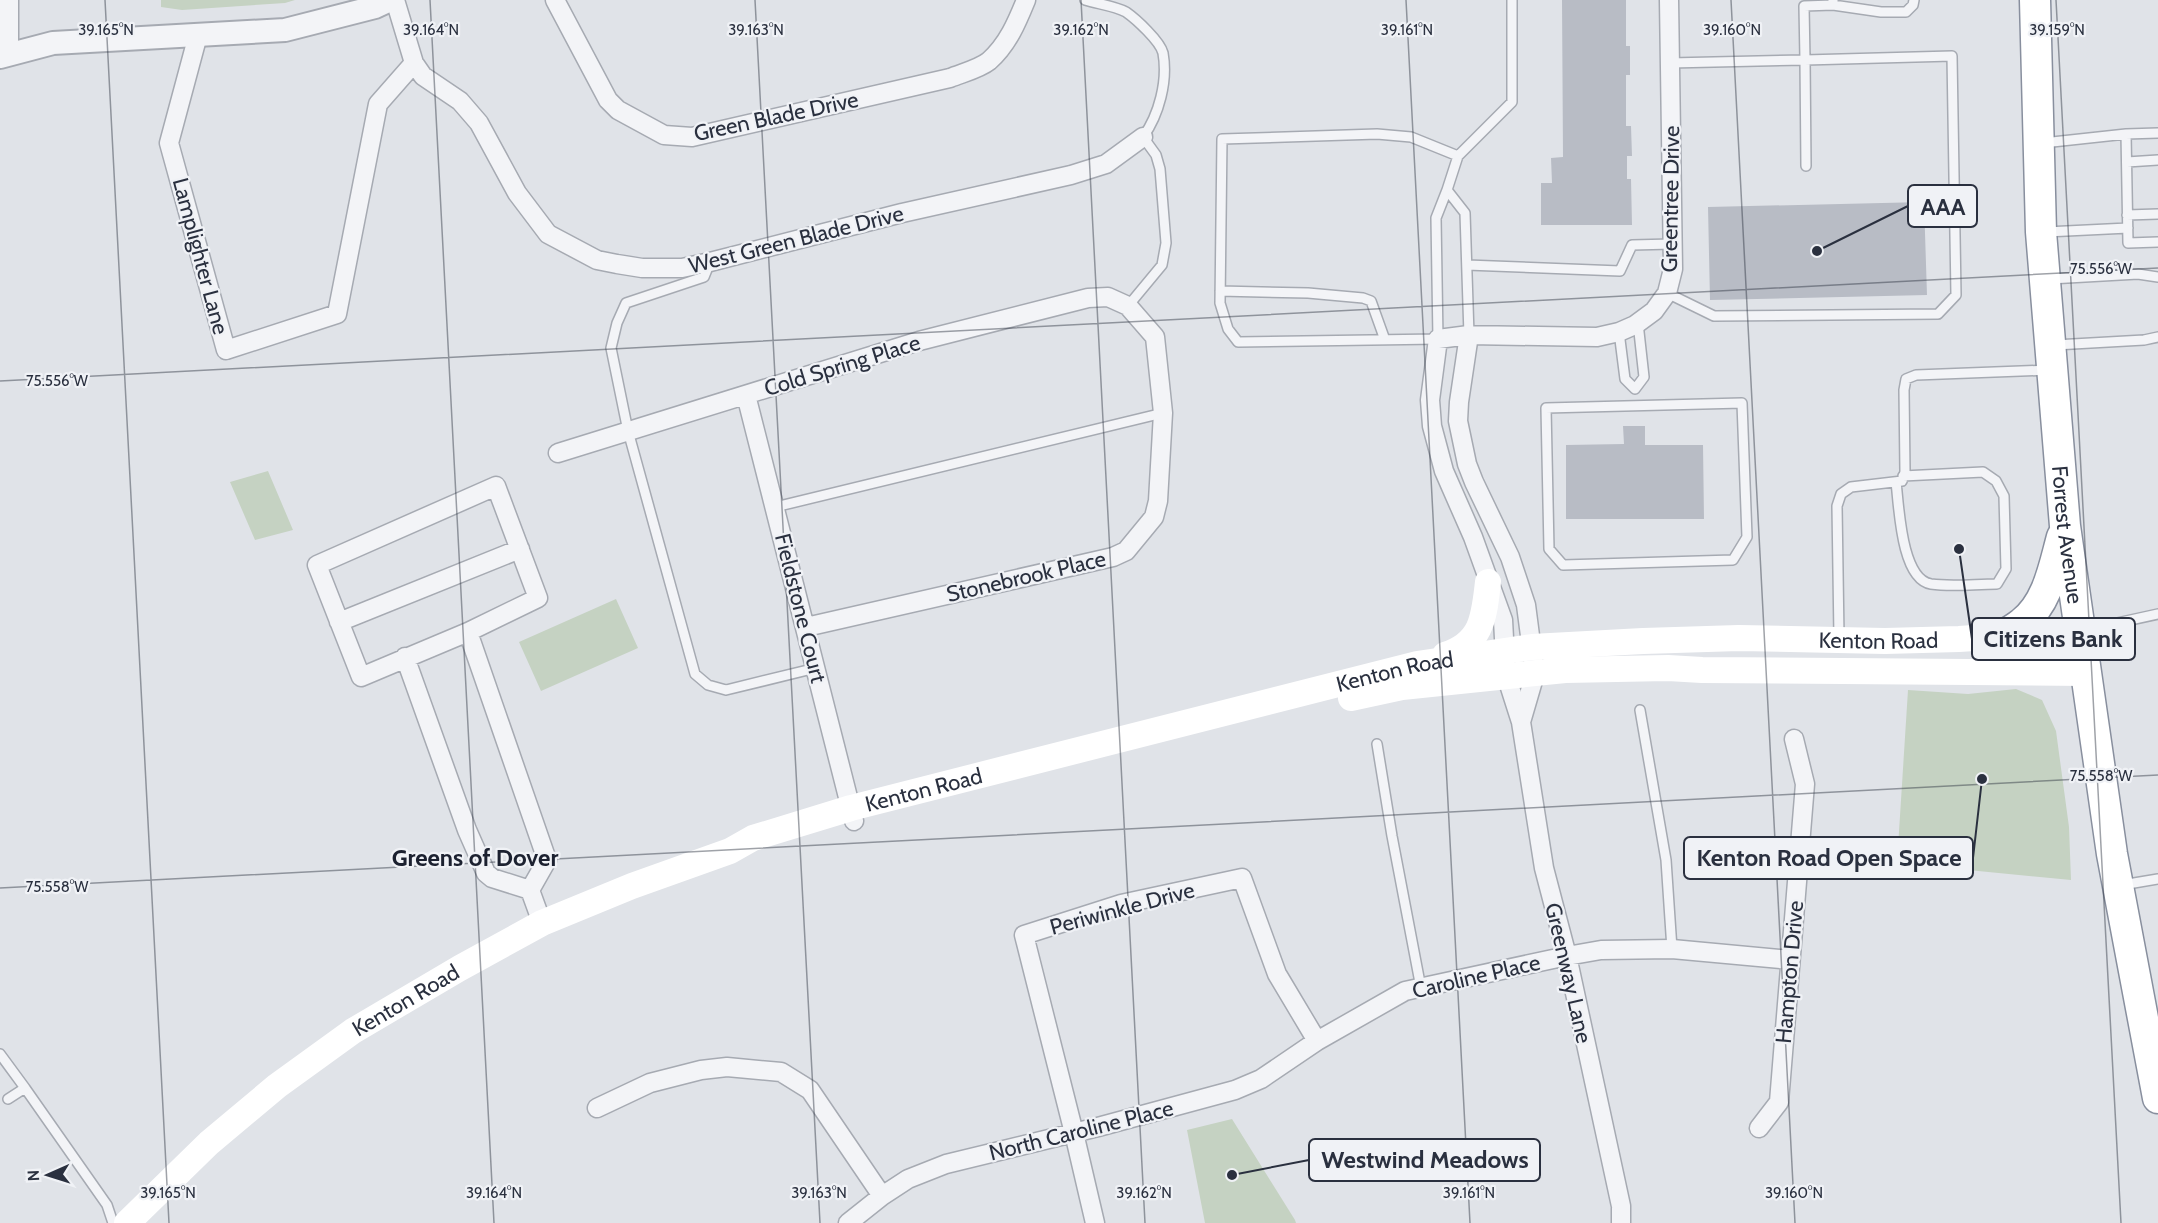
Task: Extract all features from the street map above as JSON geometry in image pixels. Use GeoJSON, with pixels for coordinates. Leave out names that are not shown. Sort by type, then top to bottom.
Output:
{"type":"FeatureCollection","features":[{"type":"Feature","properties":{"kind":"highway","name":"Forrest Avenue"},"geometry":{"type":"LineString","coordinates":[[2035,0],[2041,232],[2065,526],[2118,885],[2158,1098]]}},
{"type":"Feature","properties":{"kind":"highway"},"geometry":{"type":"LineString","coordinates":[[2002,636],[2024,622],[2036,609],[2048,587],[2065,526]]}},
{"type":"Feature","properties":{"kind":"main road"},"geometry":{"type":"LineString","coordinates":[[1417,664],[1458,651],[1476,636],[1484,616],[1488,582]]}},
{"type":"Feature","properties":{"kind":"main road","name":"Kenton Road"},"geometry":{"type":"LineString","coordinates":[[853,815],[1238,722],[1505,663],[1532,647],[1739,638],[1896,640],[2079,631]]}},
{"type":"Feature","properties":{"kind":"main road","name":"Kenton Road"},"geometry":{"type":"LineString","coordinates":[[127,1223],[209,1143],[277,1086],[353,1031],[460,968],[542,923],[632,886],[730,851],[761,847],[853,815],[1417,664],[1505,663],[1535,674],[1565,670],[1668,668],[2086,673]]}},
{"type":"Feature","properties":{"kind":"street"},"geometry":{"type":"LineString","coordinates":[[9,0],[5,56],[53,43],[285,30],[375,7],[392,0]]}},
{"type":"Feature","properties":{"kind":"street","name":"West Green Blade Drive"},"geometry":{"type":"LineString","coordinates":[[392,0],[414,63],[423,76],[460,101],[479,123],[517,193],[548,234],[597,260],[617,264],[642,268],[682,268],[710,262],[902,213],[1071,175],[1106,164],[1143,138]]}},
{"type":"Feature","properties":{"kind":"street","name":"Green Blade Drive"},"geometry":{"type":"LineString","coordinates":[[555,0],[608,100],[618,110],[664,135],[692,137],[950,78],[971,70],[988,62],[1013,32],[1026,0]]}},
{"type":"Feature","properties":{"kind":"street","name":"Greentree Drive"},"geometry":{"type":"LineString","coordinates":[[1438,339],[1469,335],[1597,336],[1618,332],[1638,323],[1654,311],[1667,293],[1673,269],[1669,0]]}},
{"type":"Feature","properties":{"kind":"street","name":"Lamplighter Lane"},"geometry":{"type":"LineString","coordinates":[[198,35],[169,143],[226,350],[337,314],[378,104],[414,63]]}},
{"type":"Feature","properties":{"kind":"street","name":"Cold Spring Place"},"geometry":{"type":"LineString","coordinates":[[558,453],[919,341],[1089,298],[1108,297],[1128,306]]}},
{"type":"Feature","properties":{"kind":"street","name":"Stonebrook Place"},"geometry":{"type":"LineString","coordinates":[[806,627],[1113,557],[1125,551],[1154,517],[1158,501],[1162,413],[1155,337],[1128,306]]}},
{"type":"Feature","properties":{"kind":"street"},"geometry":{"type":"LineString","coordinates":[[1469,335],[1459,402],[1460,432],[1467,464],[1510,557],[1523,596],[1531,630],[1535,674]]}},
{"type":"Feature","properties":{"kind":"street"},"geometry":{"type":"LineString","coordinates":[[1438,339],[1430,400],[1432,426],[1444,471],[1473,537],[1503,620],[1505,663]]}},
{"type":"Feature","properties":{"kind":"street","name":"Fieldstone Court"},"geometry":{"type":"LineString","coordinates":[[746,394],[853,815]]}},
{"type":"Feature","properties":{"kind":"street"},"geometry":{"type":"LineString","coordinates":[[496,486],[520,549],[538,598],[468,632],[361,677],[317,565],[496,486]]}},
{"type":"Feature","properties":{"kind":"street"},"geometry":{"type":"LineString","coordinates":[[339,622],[520,549]]}},
{"type":"Feature","properties":{"kind":"street"},"geometry":{"type":"LineString","coordinates":[[468,632],[548,860],[530,891]]}},
{"type":"Feature","properties":{"kind":"street"},"geometry":{"type":"LineString","coordinates":[[405,657],[467,831],[486,873],[492,878],[530,891]]}},
{"type":"Feature","properties":{"kind":"street","name":"Greenway Lane"},"geometry":{"type":"LineString","coordinates":[[1505,663],[1521,722],[1545,868],[1567,956],[1621,1206],[1621,1223]]}},
{"type":"Feature","properties":{"kind":"street","name":"Greenway Lane"},"geometry":{"type":"LineString","coordinates":[[1521,722],[1535,674]]}},
{"type":"Feature","properties":{"kind":"street","name":"Hampton Drive"},"geometry":{"type":"LineString","coordinates":[[1759,1128],[1779,1102],[1805,784],[1794,739]]}},
{"type":"Feature","properties":{"kind":"street","name":"Periwinkle Drive"},"geometry":{"type":"LineString","coordinates":[[1074,1133],[1024,935],[1121,904],[1242,878],[1277,974],[1317,1041]]}},
{"type":"Feature","properties":{"kind":"street"},"geometry":{"type":"LineString","coordinates":[[530,891],[542,923]]}},
{"type":"Feature","properties":{"kind":"street","name":"Caroline Place"},"geometry":{"type":"LineString","coordinates":[[1317,1041],[1405,991],[1601,950],[1672,949],[1790,960]]}},
{"type":"Feature","properties":{"kind":"street","name":"North Caroline Place"},"geometry":{"type":"LineString","coordinates":[[848,1223],[908,1179],[946,1164],[1074,1133],[1235,1089],[1261,1079],[1317,1041]]}},
{"type":"Feature","properties":{"kind":"street"},"geometry":{"type":"LineString","coordinates":[[597,1108],[650,1083],[701,1070],[728,1067],[781,1072],[810,1090],[882,1196]]}},
{"type":"Feature","properties":{"kind":"street"},"geometry":{"type":"LineString","coordinates":[[1074,1133],[1095,1223]]}},
{"type":"Feature","properties":{"kind":"lane"},"geometry":{"type":"LineString","coordinates":[[1085,0],[1125,12],[1157,40],[1163,52],[1163,88],[1151,126],[1143,138],[1156,154],[1160,169],[1166,243],[1162,265],[1128,306]]}},
{"type":"Feature","properties":{"kind":"lane"},"geometry":{"type":"LineString","coordinates":[[1458,156],[1411,137],[1377,134],[1222,139],[1220,303],[1228,329],[1238,342],[1438,339],[1436,218],[1448,190],[1458,156],[1512,102],[1512,0]]}},
{"type":"Feature","properties":{"kind":"lane"},"geometry":{"type":"LineString","coordinates":[[1806,166],[1804,6],[1833,2],[1881,12],[1906,12],[1913,5],[1914,0]]}},
{"type":"Feature","properties":{"kind":"lane"},"geometry":{"type":"LineString","coordinates":[[1667,293],[1714,316],[1938,314],[1956,295],[1952,56],[1670,63]]}},
{"type":"Feature","properties":{"kind":"lane"},"geometry":{"type":"LineString","coordinates":[[2038,143],[2158,133]]}},
{"type":"Feature","properties":{"kind":"lane"},"geometry":{"type":"LineString","coordinates":[[2126,134],[2128,243],[2158,242]]}},
{"type":"Feature","properties":{"kind":"lane"},"geometry":{"type":"LineString","coordinates":[[2127,162],[2158,160]]}},
{"type":"Feature","properties":{"kind":"lane"},"geometry":{"type":"LineString","coordinates":[[1448,190],[1465,213],[1469,335]]}},
{"type":"Feature","properties":{"kind":"lane"},"geometry":{"type":"LineString","coordinates":[[2127,214],[2158,214]]}},
{"type":"Feature","properties":{"kind":"lane"},"geometry":{"type":"LineString","coordinates":[[2041,232],[2128,228]]}},
{"type":"Feature","properties":{"kind":"lane"},"geometry":{"type":"LineString","coordinates":[[1467,265],[1620,271],[1632,245],[1672,244]]}},
{"type":"Feature","properties":{"kind":"lane"},"geometry":{"type":"LineString","coordinates":[[710,262],[704,277],[626,303],[617,323],[611,348],[628,431],[695,674],[708,685],[726,690],[747,683],[816,668]]}},
{"type":"Feature","properties":{"kind":"lane"},"geometry":{"type":"LineString","coordinates":[[2044,279],[2138,274],[2158,277]]}},
{"type":"Feature","properties":{"kind":"lane"},"geometry":{"type":"LineString","coordinates":[[1220,291],[1308,293],[1363,298],[1371,301],[1385,340]]}},
{"type":"Feature","properties":{"kind":"lane"},"geometry":{"type":"LineString","coordinates":[[1635,389],[1644,377],[1638,323]]}},
{"type":"Feature","properties":{"kind":"lane"},"geometry":{"type":"LineString","coordinates":[[1618,332],[1625,379],[1635,389],[1637,406]]}},
{"type":"Feature","properties":{"kind":"lane"},"geometry":{"type":"LineString","coordinates":[[1839,640],[1837,506],[1841,494],[1851,487],[1899,479],[1983,472],[1996,481],[2004,496],[2006,569],[1997,584],[1928,584],[1914,572],[1906,556],[1899,479],[1905,471],[1904,390],[1906,379],[1916,375],[2050,358],[2158,336]]}},
{"type":"Feature","properties":{"kind":"lane"},"geometry":{"type":"LineString","coordinates":[[1742,403],[1747,537],[1732,560],[1563,565],[1549,549],[1546,408],[1637,406],[1742,403]]}},
{"type":"Feature","properties":{"kind":"lane"},"geometry":{"type":"LineString","coordinates":[[775,507],[1162,413]]}},
{"type":"Feature","properties":{"kind":"lane"},"geometry":{"type":"LineString","coordinates":[[2079,631],[2158,614]]}},
{"type":"Feature","properties":{"kind":"lane"},"geometry":{"type":"LineString","coordinates":[[1640,710],[1666,860],[1672,949]]}},
{"type":"Feature","properties":{"kind":"lane"},"geometry":{"type":"LineString","coordinates":[[1377,744],[1421,988]]}},
{"type":"Feature","properties":{"kind":"lane"},"geometry":{"type":"LineString","coordinates":[[2118,885],[2158,879]]}},
{"type":"Feature","properties":{"kind":"lane"},"geometry":{"type":"LineString","coordinates":[[0,1054],[107,1205],[113,1223]]}},
{"type":"Feature","properties":{"kind":"lane"},"geometry":{"type":"LineString","coordinates":[[8,1099],[25,1088]]}},
{"type":"Feature","properties":{"kind":"green space"},"geometry":{"type":"Polygon","coordinates":[[[161,0],[295,0],[285,3],[182,10],[161,7],[161,0]]]}},
{"type":"Feature","properties":{"kind":"green space"},"geometry":{"type":"Polygon","coordinates":[[[268,471],[293,530],[255,540],[230,482],[268,471]]]}},
{"type":"Feature","properties":{"kind":"green space"},"geometry":{"type":"Polygon","coordinates":[[[616,599],[638,648],[541,691],[519,642],[616,599]]]}},
{"type":"Feature","properties":{"kind":"green space"},"geometry":{"type":"Polygon","coordinates":[[[2016,689],[2042,700],[2056,731],[2069,827],[2071,880],[1897,863],[1908,690],[1968,694],[2016,689]]]}},
{"type":"Feature","properties":{"kind":"green space"},"geometry":{"type":"Polygon","coordinates":[[[1232,1119],[1296,1223],[1205,1223],[1187,1130],[1232,1119]]]}},
{"type":"Feature","properties":{"kind":"building"},"geometry":{"type":"Polygon","coordinates":[[[1562,0],[1626,0],[1626,46],[1630,46],[1630,75],[1626,75],[1626,126],[1631,126],[1632,156],[1627,156],[1627,179],[1631,179],[1632,225],[1541,225],[1541,183],[1552,183],[1551,158],[1563,157],[1562,0]]]}},
{"type":"Feature","properties":{"kind":"building"},"geometry":{"type":"Polygon","coordinates":[[[1924,202],[1927,295],[1710,300],[1708,207],[1924,202]]]}},
{"type":"Feature","properties":{"kind":"building"},"geometry":{"type":"Polygon","coordinates":[[[1623,426],[1645,426],[1645,445],[1703,445],[1704,519],[1566,519],[1566,445],[1624,444],[1623,426]]]}},
{"type":"Feature","properties":{"kind":"place","name":"AAA"},"geometry":{"type":"Point","coordinates":[1817,251]}},
{"type":"Feature","properties":{"kind":"place","name":"Citizens Bank"},"geometry":{"type":"Point","coordinates":[1959,549]}},
{"type":"Feature","properties":{"kind":"place","name":"Kenton Road Open Space"},"geometry":{"type":"Point","coordinates":[1982,779]}},
{"type":"Feature","properties":{"kind":"place","name":"Westwind Meadows"},"geometry":{"type":"Point","coordinates":[1232,1175]}},
{"type":"Feature","properties":{"kind":"district","name":"Greens of Dover"},"geometry":{"type":"Point","coordinates":[475,858]}}]}
